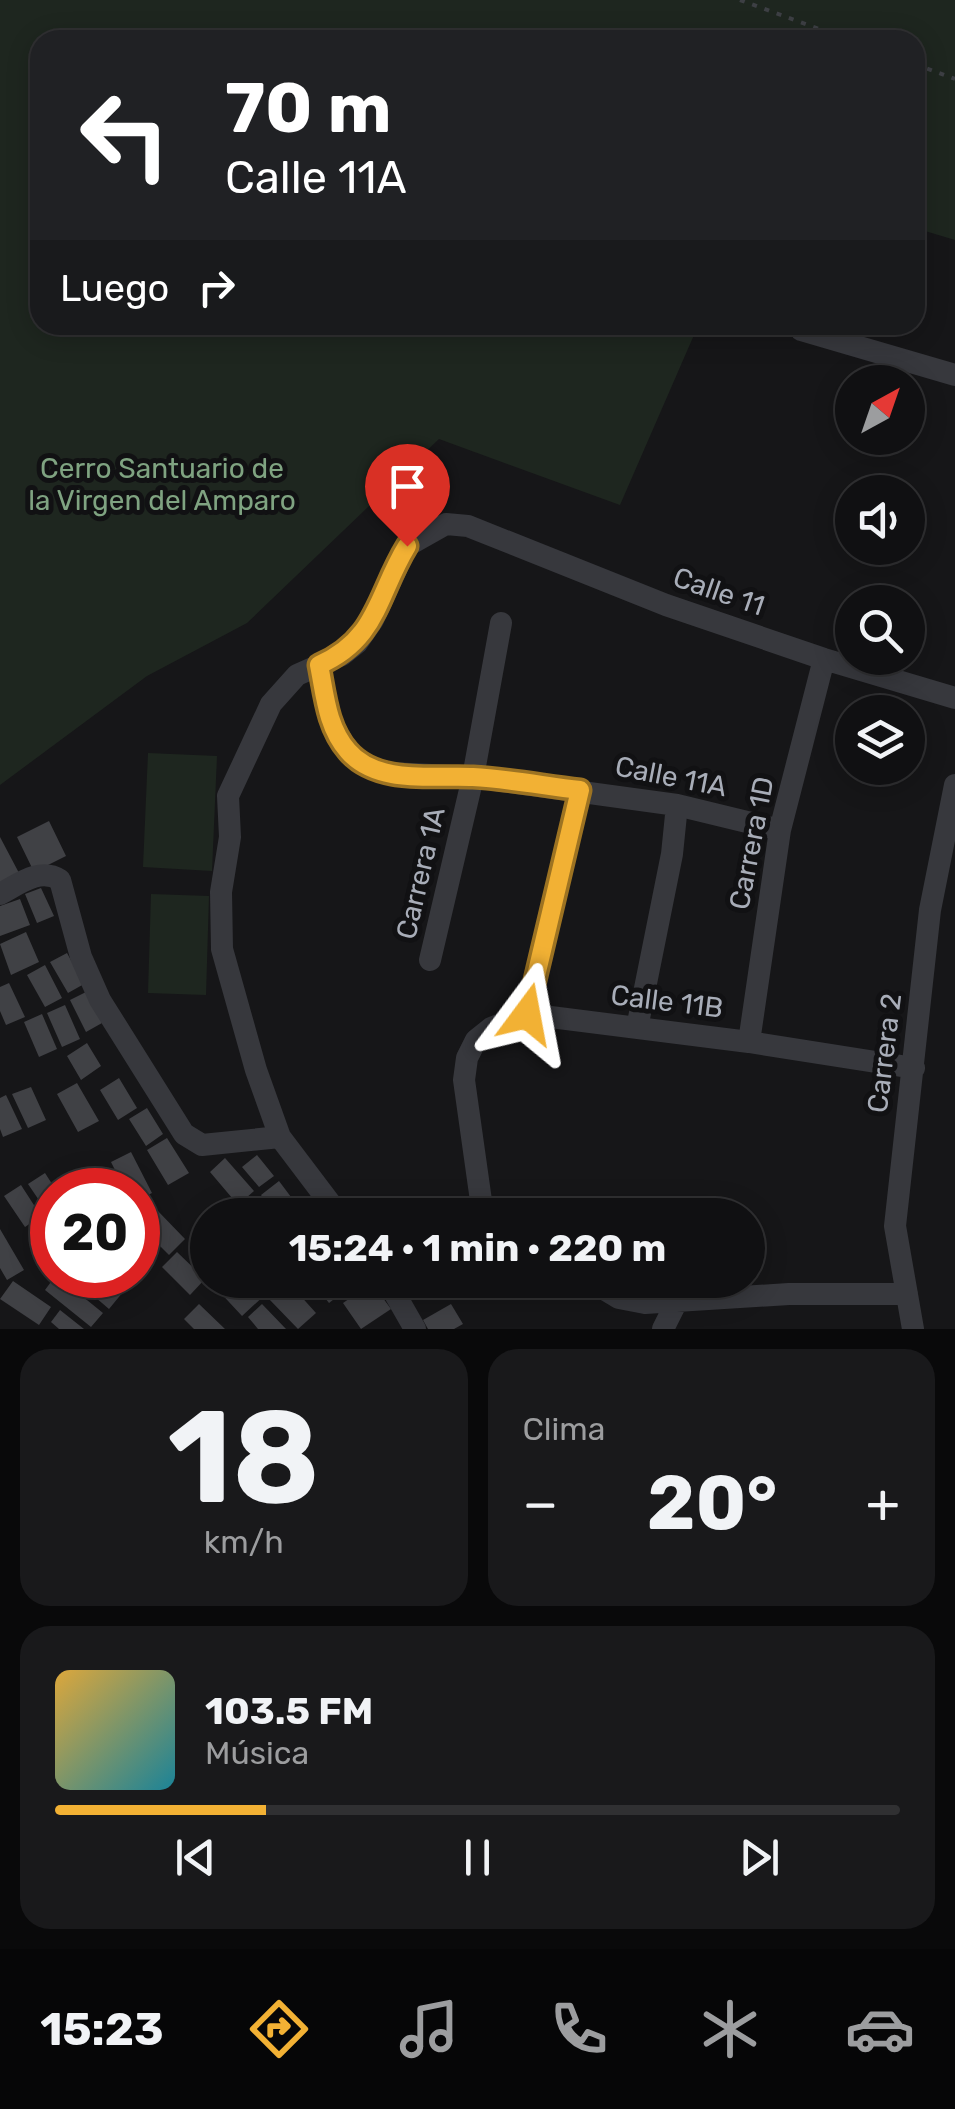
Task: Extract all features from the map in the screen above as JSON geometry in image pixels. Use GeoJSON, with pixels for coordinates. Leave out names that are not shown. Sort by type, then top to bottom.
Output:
{"type":"FeatureCollection","features":[{"type":"Feature","properties":{"kind":"street"},"geometry":{"type":"LineString","coordinates":[[825,335],[955,375]]}},
{"type":"Feature","properties":{"kind":"street","name":"Calle 11"},"geometry":{"type":"LineString","coordinates":[[319,665],[342,655],[357,642],[373,620],[407,546],[446,524],[468,526],[666,605],[824,659],[955,698]]}},
{"type":"Feature","properties":{"kind":"street","name":"Carrera 1A"},"geometry":{"type":"LineString","coordinates":[[430,960],[473,777],[501,623]]}},
{"type":"Feature","properties":{"kind":"street","name":"Carrera 1D"},"geometry":{"type":"LineString","coordinates":[[750,1042],[780,830],[824,659]]}},
{"type":"Feature","properties":{"kind":"street"},"geometry":{"type":"LineString","coordinates":[[319,665],[297,675],[271,704],[228,796],[230,838],[221,892],[222,949],[256,1070],[280,1137],[326,1198]]}},
{"type":"Feature","properties":{"kind":"street","name":"Calle 11A"},"geometry":{"type":"LineString","coordinates":[[319,665],[330,722],[350,754],[366,766],[390,773],[473,777],[677,804],[780,830]]}},
{"type":"Feature","properties":{"kind":"street","name":"Carrera 2"},"geometry":{"type":"LineString","coordinates":[[913,1329],[895,1226],[930,910],[955,786]]}},
{"type":"Feature","properties":{"kind":"street"},"geometry":{"type":"LineString","coordinates":[[481,1198],[464,1080],[467,1058],[476,1040],[491,1028],[527,1014],[580,790]]}},
{"type":"Feature","properties":{"kind":"street"},"geometry":{"type":"LineString","coordinates":[[637,1028],[672,854],[677,804]]}},
{"type":"Feature","properties":{"kind":"street"},"geometry":{"type":"LineString","coordinates":[[0,894],[40,874],[51,874],[60,880],[80,957],[100,1000],[184,1134],[202,1145],[280,1137]]}},
{"type":"Feature","properties":{"kind":"street","name":"Calle 11B"},"geometry":{"type":"LineString","coordinates":[[527,1014],[750,1042],[914,1068]]}},
{"type":"Feature","properties":{"kind":"street"},"geometry":{"type":"LineString","coordinates":[[619,1298],[645,1304],[789,1294],[907,1294]]}},
{"type":"Feature","properties":{"kind":"street"},"geometry":{"type":"LineString","coordinates":[[397,1298],[415,1329]]}},
{"type":"Feature","properties":{"kind":"street"},"geometry":{"type":"LineString","coordinates":[[663,1329],[677,1302]]}},
{"type":"Feature","properties":{"kind":"path"},"geometry":{"type":"LineString","coordinates":[[740,0],[822,30]]}},
{"type":"Feature","properties":{"kind":"path"},"geometry":{"type":"LineString","coordinates":[[925,68],[955,79]]}},
{"type":"Feature","properties":{"kind":"green space","name":"Cerro Santuario de la Virgen del Amparo"},"geometry":{"type":"Polygon","coordinates":[[[0,0],[955,0],[955,240],[925,231],[925,30],[30,30],[30,335],[694,335],[620,505],[439,439],[247,623],[147,676],[0,785],[0,0]]]}},
{"type":"Feature","properties":{"kind":"green space"},"geometry":{"type":"Polygon","coordinates":[[[148,753],[217,756],[212,871],[143,867],[148,753]]]}},
{"type":"Feature","properties":{"kind":"green space"},"geometry":{"type":"Polygon","coordinates":[[[151,894],[209,896],[206,995],[148,993],[151,894]]]}},
{"type":"Feature","properties":{"kind":"building"},"geometry":{"type":"Polygon","coordinates":[[[49,821],[66,856],[34,872],[17,837],[49,821]]]}},
{"type":"Feature","properties":{"kind":"building"},"geometry":{"type":"Polygon","coordinates":[[[0,837],[19,873],[0,883],[0,837]]]}},
{"type":"Feature","properties":{"kind":"building"},"geometry":{"type":"Polygon","coordinates":[[[41,888],[54,916],[37,923],[25,894],[41,888]]]}},
{"type":"Feature","properties":{"kind":"building"},"geometry":{"type":"Polygon","coordinates":[[[20,899],[30,925],[0,936],[0,906],[20,899]]]}},
{"type":"Feature","properties":{"kind":"building"},"geometry":{"type":"Polygon","coordinates":[[[26,932],[39,962],[11,975],[0,944],[26,932]]]}},
{"type":"Feature","properties":{"kind":"building"},"geometry":{"type":"Polygon","coordinates":[[[67,953],[84,984],[68,993],[50,962],[67,953]]]}},
{"type":"Feature","properties":{"kind":"building"},"geometry":{"type":"Polygon","coordinates":[[[45,965],[62,998],[45,1007],[27,975],[45,965]]]}},
{"type":"Feature","properties":{"kind":"building"},"geometry":{"type":"Polygon","coordinates":[[[9,983],[25,1017],[6,1025],[0,1011],[0,987],[9,983]]]}},
{"type":"Feature","properties":{"kind":"building"},"geometry":{"type":"Polygon","coordinates":[[[86,992],[102,1023],[86,1032],[70,1000],[86,992]]]}},
{"type":"Feature","properties":{"kind":"building"},"geometry":{"type":"Polygon","coordinates":[[[65,1005],[80,1039],[62,1047],[47,1013],[65,1005]]]}},
{"type":"Feature","properties":{"kind":"building"},"geometry":{"type":"Polygon","coordinates":[[[42,1014],[57,1049],[39,1057],[24,1022],[42,1014]]]}},
{"type":"Feature","properties":{"kind":"building"},"geometry":{"type":"Polygon","coordinates":[[[87,1043],[101,1066],[81,1080],[67,1056],[87,1043]]]}},
{"type":"Feature","properties":{"kind":"building"},"geometry":{"type":"Polygon","coordinates":[[[119,1078],[137,1108],[118,1120],[100,1090],[119,1078]]]}},
{"type":"Feature","properties":{"kind":"building"},"geometry":{"type":"Polygon","coordinates":[[[77,1083],[99,1121],[78,1132],[57,1094],[77,1083]]]}},
{"type":"Feature","properties":{"kind":"building"},"geometry":{"type":"Polygon","coordinates":[[[31,1087],[46,1120],[28,1128],[12,1094],[31,1087]]]}},
{"type":"Feature","properties":{"kind":"building"},"geometry":{"type":"Polygon","coordinates":[[[6,1095],[22,1129],[3,1137],[0,1098],[6,1095]]]}},
{"type":"Feature","properties":{"kind":"building"},"geometry":{"type":"Polygon","coordinates":[[[147,1108],[163,1134],[146,1146],[129,1119],[147,1108]]]}},
{"type":"Feature","properties":{"kind":"building"},"geometry":{"type":"Polygon","coordinates":[[[167,1138],[189,1173],[168,1185],[147,1150],[167,1138]]]}},
{"type":"Feature","properties":{"kind":"building"},"geometry":{"type":"Polygon","coordinates":[[[131,1152],[139,1168],[114,1168],[111,1162],[131,1152]]]}},
{"type":"Feature","properties":{"kind":"building"},"geometry":{"type":"Polygon","coordinates":[[[257,1155],[274,1176],[259,1187],[242,1167],[257,1155]]]}},
{"type":"Feature","properties":{"kind":"building"},"geometry":{"type":"Polygon","coordinates":[[[225,1158],[254,1191],[246,1198],[232,1198],[210,1172],[225,1158]]]}},
{"type":"Feature","properties":{"kind":"building"},"geometry":{"type":"Polygon","coordinates":[[[279,1181],[292,1198],[263,1198],[261,1195],[279,1181]]]}},
{"type":"Feature","properties":{"kind":"building"},"geometry":{"type":"Polygon","coordinates":[[[21,1185],[30,1199],[30,1224],[25,1227],[4,1196],[21,1185]]]}},
{"type":"Feature","properties":{"kind":"building"},"geometry":{"type":"Polygon","coordinates":[[[160,1213],[185,1239],[169,1255],[160,1246],[160,1213]]]}},
{"type":"Feature","properties":{"kind":"building"},"geometry":{"type":"Polygon","coordinates":[[[0,1229],[24,1270],[7,1280],[0,1268],[0,1229]]]}},
{"type":"Feature","properties":{"kind":"building"},"geometry":{"type":"Polygon","coordinates":[[[177,1252],[190,1265],[190,1295],[162,1267],[177,1252]]]}},
{"type":"Feature","properties":{"kind":"building"},"geometry":{"type":"Polygon","coordinates":[[[13,1281],[30,1293],[30,1298],[38,1298],[51,1307],[39,1325],[0,1299],[13,1281]]]}},
{"type":"Feature","properties":{"kind":"building"},"geometry":{"type":"Polygon","coordinates":[[[55,1298],[84,1298],[103,1313],[91,1327],[55,1298]]]}},
{"type":"Feature","properties":{"kind":"building"},"geometry":{"type":"Polygon","coordinates":[[[96,1298],[118,1298],[109,1309],[96,1298]]]}},
{"type":"Feature","properties":{"kind":"building"},"geometry":{"type":"Polygon","coordinates":[[[225,1298],[262,1298],[242,1316],[225,1298]]]}},
{"type":"Feature","properties":{"kind":"building"},"geometry":{"type":"Polygon","coordinates":[[[302,1298],[316,1313],[298,1329],[269,1299],[302,1298]]]}},
{"type":"Feature","properties":{"kind":"building"},"geometry":{"type":"Polygon","coordinates":[[[350,1298],[383,1298],[391,1309],[361,1329],[343,1303],[350,1298]]]}},
{"type":"Feature","properties":{"kind":"building"},"geometry":{"type":"Polygon","coordinates":[[[199,1304],[225,1329],[194,1329],[184,1319],[199,1304]]]}},
{"type":"Feature","properties":{"kind":"building"},"geometry":{"type":"Polygon","coordinates":[[[262,1304],[286,1329],[258,1329],[248,1317],[262,1304]]]}},
{"type":"Feature","properties":{"kind":"building"},"geometry":{"type":"Polygon","coordinates":[[[451,1304],[463,1324],[454,1329],[428,1329],[423,1320],[451,1304]]]}},
{"type":"Feature","properties":{"kind":"building"},"geometry":{"type":"Polygon","coordinates":[[[60,1310],[84,1329],[59,1329],[51,1322],[60,1310]]]}},
{"type":"Feature","properties":{"kind":"route"},"geometry":{"type":"LineString","coordinates":[[407,546],[373,620],[357,642],[342,655],[319,665],[330,722],[350,754],[366,766],[390,773],[473,777],[580,790],[527,1014]]}}]}
